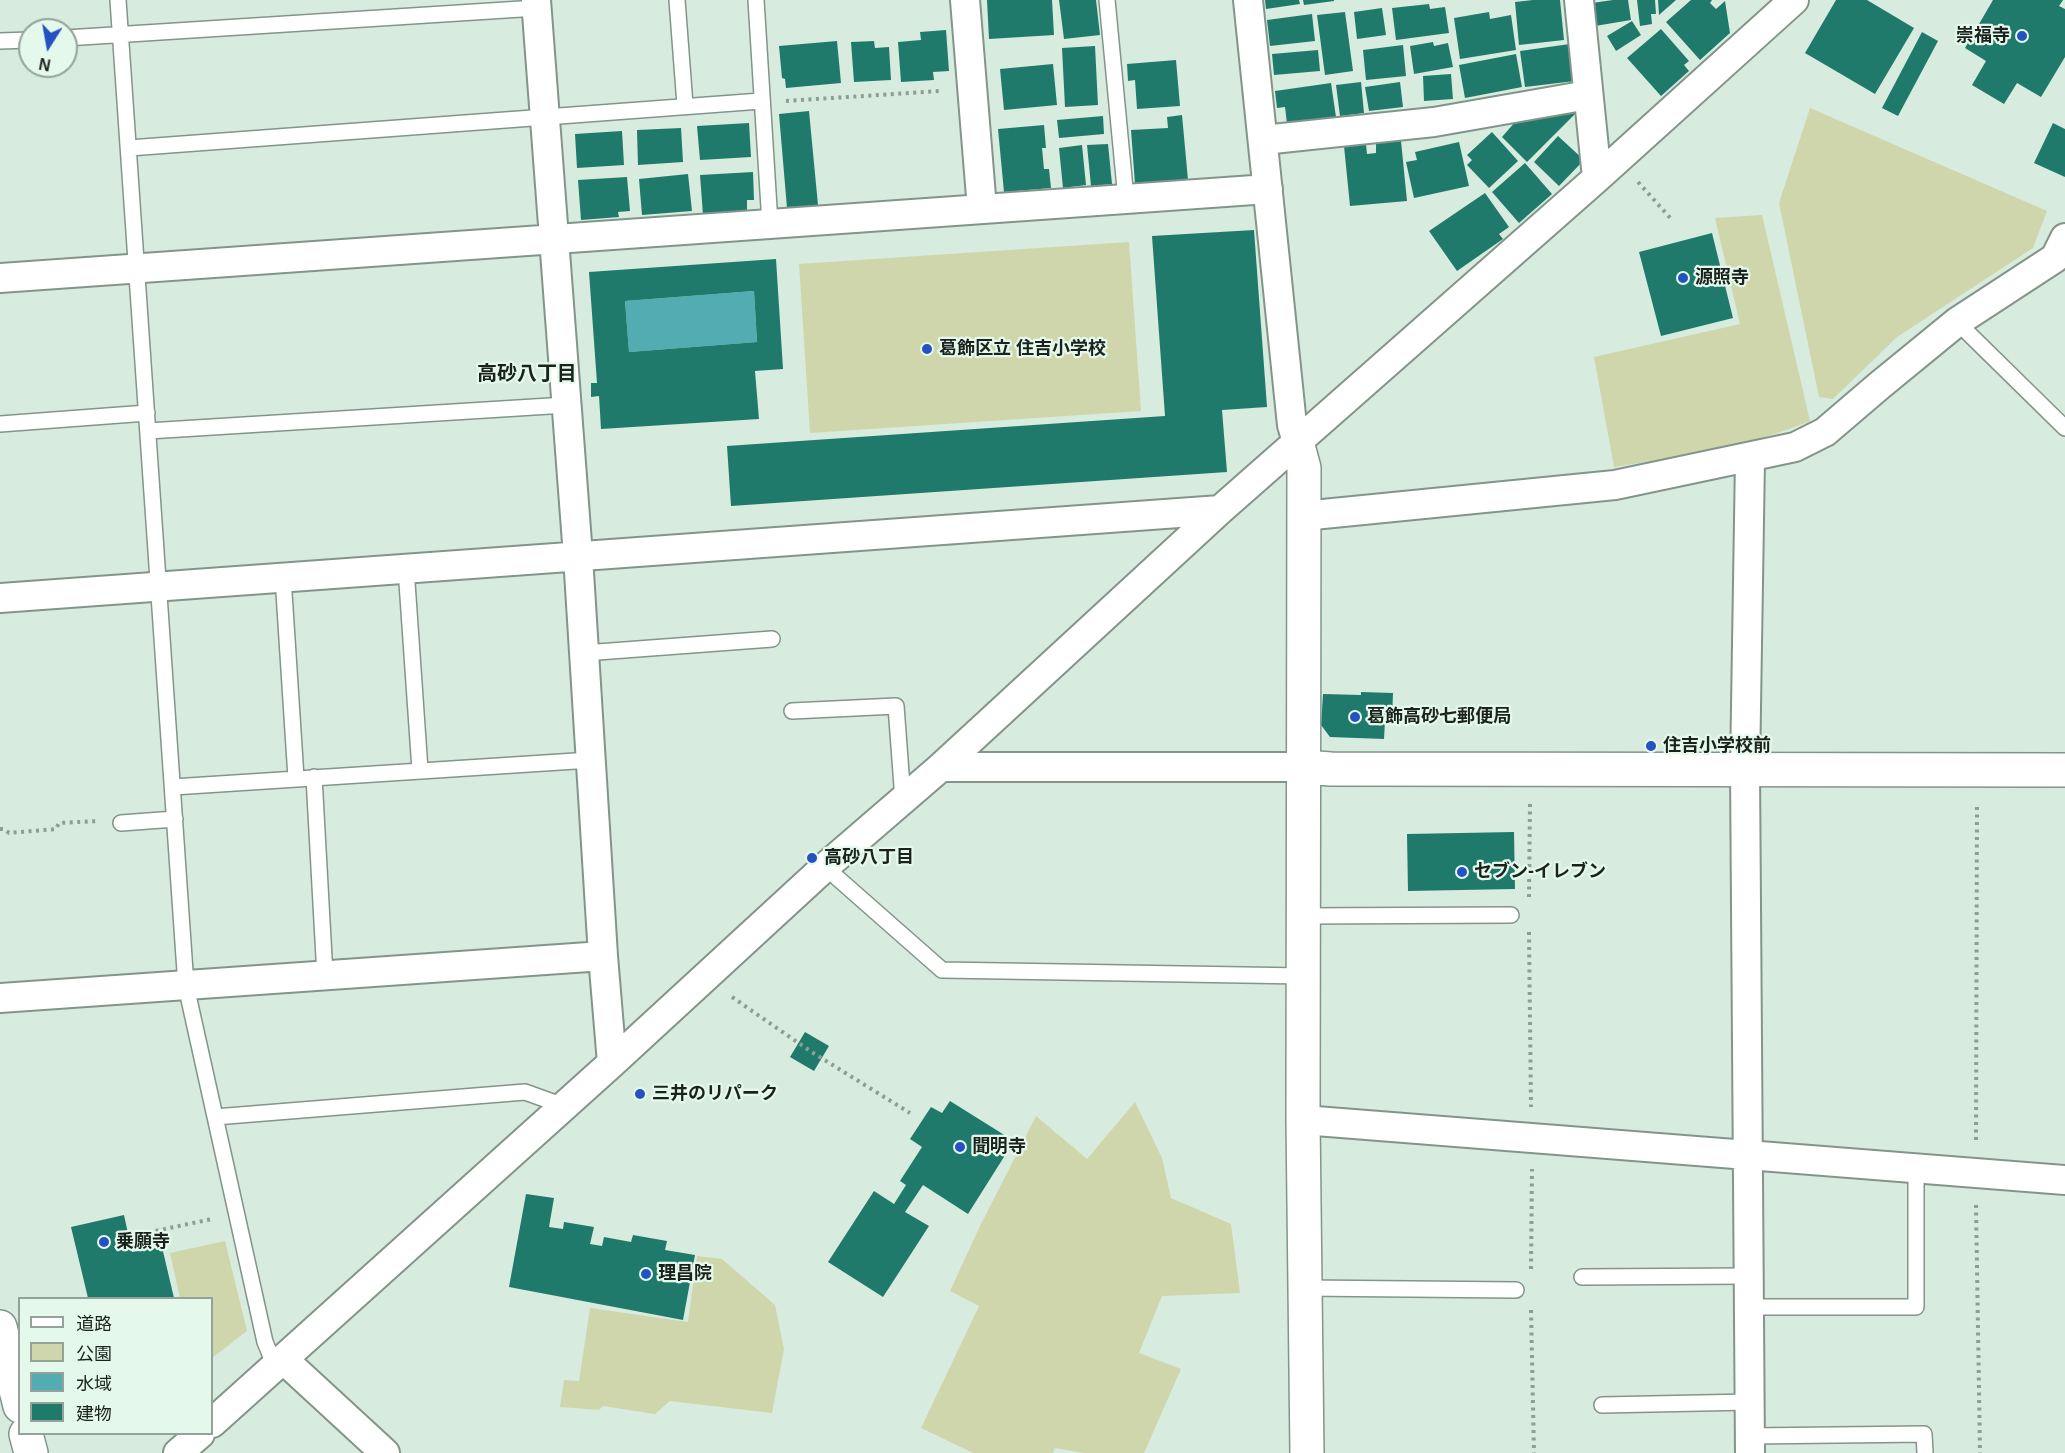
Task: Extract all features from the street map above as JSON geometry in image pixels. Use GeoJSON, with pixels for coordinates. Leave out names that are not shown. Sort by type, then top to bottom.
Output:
{"type":"FeatureCollection","features":[{"type":"Feature","properties":{"kind":"street"},"geometry":{"type":"LineString","coordinates":[[964,0],[982,208]]}},
{"type":"Feature","properties":{"kind":"street"},"geometry":{"type":"LineString","coordinates":[[1248,0],[1292,425],[1304,468],[1303,1120],[1307,1453]]}},
{"type":"Feature","properties":{"kind":"street"},"geometry":{"type":"LineString","coordinates":[[1579,0],[1588,95],[1606,169]]}},
{"type":"Feature","properties":{"kind":"street"},"geometry":{"type":"LineString","coordinates":[[213,1422],[612,1063],[825,867],[941,766],[1220,510],[1794,0]]}},
{"type":"Feature","properties":{"kind":"street"},"geometry":{"type":"LineString","coordinates":[[536,4],[578,556],[603,956],[612,1063]]}},
{"type":"Feature","properties":{"kind":"street"},"geometry":{"type":"LineString","coordinates":[[1263,140],[1434,122],[1588,95]]}},
{"type":"Feature","properties":{"kind":"street"},"geometry":{"type":"LineString","coordinates":[[0,278],[1268,189]]}},
{"type":"Feature","properties":{"kind":"street"},"geometry":{"type":"LineString","coordinates":[[1303,516],[1616,485],[1795,447],[1825,432],[1957,322],[2055,258],[2065,238]]}},
{"type":"Feature","properties":{"kind":"street"},"geometry":{"type":"LineString","coordinates":[[1750,458],[1745,769],[1750,1445]]}},
{"type":"Feature","properties":{"kind":"street"},"geometry":{"type":"LineString","coordinates":[[0,598],[1220,510]]}},
{"type":"Feature","properties":{"kind":"street"},"geometry":{"type":"LineString","coordinates":[[941,766],[1483,770],[2065,770]]}},
{"type":"Feature","properties":{"kind":"street"},"geometry":{"type":"LineString","coordinates":[[0,998],[603,956]]}},
{"type":"Feature","properties":{"kind":"street"},"geometry":{"type":"LineString","coordinates":[[1303,1120],[2065,1180]]}},
{"type":"Feature","properties":{"kind":"street"},"geometry":{"type":"LineString","coordinates":[[0,1327],[5,1371],[18,1401]]}},
{"type":"Feature","properties":{"kind":"street"},"geometry":{"type":"LineString","coordinates":[[279,1363],[385,1453]]}},
{"type":"Feature","properties":{"kind":"street"},"geometry":{"type":"LineString","coordinates":[[26,1435],[31,1453]]}},
{"type":"Feature","properties":{"kind":"street"},"geometry":{"type":"LineString","coordinates":[[178,1453],[199,1435]]}},
{"type":"Feature","properties":{"kind":"lane"},"geometry":{"type":"LineString","coordinates":[[118,0],[186,986],[265,1342],[279,1363]]}},
{"type":"Feature","properties":{"kind":"lane"},"geometry":{"type":"LineString","coordinates":[[677,0],[685,105]]}},
{"type":"Feature","properties":{"kind":"lane"},"geometry":{"type":"LineString","coordinates":[[756,0],[770,224]]}},
{"type":"Feature","properties":{"kind":"lane"},"geometry":{"type":"LineString","coordinates":[[1107,0],[1126,199]]}},
{"type":"Feature","properties":{"kind":"lane"},"geometry":{"type":"LineString","coordinates":[[78,37],[536,4]]}},
{"type":"Feature","properties":{"kind":"lane"},"geometry":{"type":"LineString","coordinates":[[0,41],[18,40]]}},
{"type":"Feature","properties":{"kind":"lane"},"geometry":{"type":"LineString","coordinates":[[129,147],[761,101]]}},
{"type":"Feature","properties":{"kind":"lane"},"geometry":{"type":"LineString","coordinates":[[1957,322],[2065,428]]}},
{"type":"Feature","properties":{"kind":"lane"},"geometry":{"type":"LineString","coordinates":[[148,431],[566,405]]}},
{"type":"Feature","properties":{"kind":"lane"},"geometry":{"type":"LineString","coordinates":[[0,424],[147,414]]}},
{"type":"Feature","properties":{"kind":"lane"},"geometry":{"type":"LineString","coordinates":[[406,568],[420,770]]}},
{"type":"Feature","properties":{"kind":"lane"},"geometry":{"type":"LineString","coordinates":[[283,577],[296,778]]}},
{"type":"Feature","properties":{"kind":"lane"},"geometry":{"type":"LineString","coordinates":[[584,653],[772,639]]}},
{"type":"Feature","properties":{"kind":"lane"},"geometry":{"type":"LineString","coordinates":[[792,711],[896,706],[903,800]]}},
{"type":"Feature","properties":{"kind":"lane"},"geometry":{"type":"LineString","coordinates":[[173,787],[591,760]]}},
{"type":"Feature","properties":{"kind":"lane"},"geometry":{"type":"LineString","coordinates":[[314,777],[325,976]]}},
{"type":"Feature","properties":{"kind":"lane"},"geometry":{"type":"LineString","coordinates":[[121,823],[175,819]]}},
{"type":"Feature","properties":{"kind":"lane"},"geometry":{"type":"LineString","coordinates":[[825,867],[942,970],[1303,976]]}},
{"type":"Feature","properties":{"kind":"lane"},"geometry":{"type":"LineString","coordinates":[[1304,916],[1511,915]]}},
{"type":"Feature","properties":{"kind":"lane"},"geometry":{"type":"LineString","coordinates":[[215,1117],[525,1092],[564,1106]]}},
{"type":"Feature","properties":{"kind":"lane"},"geometry":{"type":"LineString","coordinates":[[1749,1307],[1916,1307],[1916,1168]]}},
{"type":"Feature","properties":{"kind":"lane"},"geometry":{"type":"LineString","coordinates":[[1582,1277],[1749,1276]]}},
{"type":"Feature","properties":{"kind":"lane"},"geometry":{"type":"LineString","coordinates":[[1304,1288],[1516,1290]]}},
{"type":"Feature","properties":{"kind":"lane"},"geometry":{"type":"LineString","coordinates":[[1602,1405],[1750,1402]]}},
{"type":"Feature","properties":{"kind":"lane"},"geometry":{"type":"LineString","coordinates":[[1750,1445],[1924,1434],[1925,1453]]}},
{"type":"Feature","properties":{"kind":"path"},"geometry":{"type":"LineString","coordinates":[[761,101],[945,90],[972,85]]}},
{"type":"Feature","properties":{"kind":"path"},"geometry":{"type":"LineString","coordinates":[[1606,169],[1673,221]]}},
{"type":"Feature","properties":{"kind":"path"},"geometry":{"type":"LineString","coordinates":[[1976,770],[1976,1174],[1980,1453]]}},
{"type":"Feature","properties":{"kind":"path"},"geometry":{"type":"LineString","coordinates":[[0,829],[9,832],[56,829],[59,823],[119,820],[121,823]]}},
{"type":"Feature","properties":{"kind":"path"},"geometry":{"type":"LineString","coordinates":[[704,978],[810,1051],[910,1113]]}},
{"type":"Feature","properties":{"kind":"path"},"geometry":{"type":"LineString","coordinates":[[141,1234],[236,1213]]}},
{"type":"Feature","properties":{"kind":"green space"},"geometry":{"type":"Polygon","coordinates":[[[1810,108],[2047,211],[2033,248],[1897,337],[1833,399],[1819,397],[1779,203],[1810,108]]]}},
{"type":"Feature","properties":{"kind":"green space"},"geometry":{"type":"Polygon","coordinates":[[[1762,215],[1810,421],[1738,444],[1614,467],[1594,357],[1740,324],[1715,218],[1762,215]]]}},
{"type":"Feature","properties":{"kind":"green space"},"geometry":{"type":"Polygon","coordinates":[[[1129,242],[1141,411],[810,433],[799,264],[1129,242]]]}},
{"type":"Feature","properties":{"kind":"green space"},"geometry":{"type":"Polygon","coordinates":[[[1135,1102],[1162,1158],[1171,1198],[1231,1224],[1240,1293],[1162,1296],[1139,1353],[1181,1369],[1144,1453],[1084,1453],[1055,1448],[1053,1453],[973,1453],[921,1428],[979,1306],[950,1291],[1036,1116],[1087,1159],[1135,1102]]]}},
{"type":"Feature","properties":{"kind":"green space"},"geometry":{"type":"Polygon","coordinates":[[[225,1241],[247,1331],[213,1357],[213,1297],[180,1297],[170,1253],[225,1241]]]}},
{"type":"Feature","properties":{"kind":"green space"},"geometry":{"type":"Polygon","coordinates":[[[697,1256],[722,1259],[775,1305],[784,1349],[772,1413],[670,1401],[655,1414],[603,1406],[599,1410],[560,1407],[564,1380],[579,1381],[590,1308],[688,1322],[697,1256]]]}},
{"type":"Feature","properties":{"kind":"water"},"geometry":{"type":"Polygon","coordinates":[[[754,291],[757,342],[629,352],[625,301],[754,291]]]}},
{"type":"Feature","properties":{"kind":"building"},"geometry":{"type":"Polygon","coordinates":[[[987,0],[1052,0],[1054,35],[989,39],[987,0]]]}},
{"type":"Feature","properties":{"kind":"building"},"geometry":{"type":"Polygon","coordinates":[[[1059,0],[1096,0],[1100,35],[1064,39],[1059,0]]]}},
{"type":"Feature","properties":{"kind":"building"},"geometry":{"type":"Polygon","coordinates":[[[1265,0],[1299,0],[1300,4],[1266,9],[1265,0]]]}},
{"type":"Feature","properties":{"kind":"building"},"geometry":{"type":"Polygon","coordinates":[[[1303,0],[1334,0],[1334,1],[1304,5],[1303,0]]]}},
{"type":"Feature","properties":{"kind":"building"},"geometry":{"type":"Polygon","coordinates":[[[1560,0],[1564,40],[1519,45],[1515,2],[1560,0]]]}},
{"type":"Feature","properties":{"kind":"building"},"geometry":{"type":"Polygon","coordinates":[[[1628,0],[1631,20],[1595,26],[1592,3],[1628,0]]]}},
{"type":"Feature","properties":{"kind":"building"},"geometry":{"type":"Polygon","coordinates":[[[1637,0],[1655,0],[1656,14],[1651,14],[1652,24],[1640,26],[1637,0]]]}},
{"type":"Feature","properties":{"kind":"building"},"geometry":{"type":"Polygon","coordinates":[[[1658,0],[1676,0],[1659,15],[1658,0]]]}},
{"type":"Feature","properties":{"kind":"building"},"geometry":{"type":"Polygon","coordinates":[[[1691,0],[1712,0],[1710,3],[1716,9],[1725,1],[1730,33],[1700,60],[1666,22],[1691,0]]]}},
{"type":"Feature","properties":{"kind":"building"},"geometry":{"type":"Polygon","coordinates":[[[1836,0],[1867,0],[1914,28],[1875,94],[1805,53],[1836,0]]]}},
{"type":"Feature","properties":{"kind":"building"},"geometry":{"type":"Polygon","coordinates":[[[1993,0],[2063,0],[2059,6],[2065,9],[2065,57],[2041,97],[2017,83],[2004,104],[1972,85],[1986,61],[1965,48],[1993,0]]]}},
{"type":"Feature","properties":{"kind":"building"},"geometry":{"type":"Polygon","coordinates":[[[1429,4],[1430,9],[1445,7],[1449,33],[1396,40],[1392,8],[1429,4]]]}},
{"type":"Feature","properties":{"kind":"building"},"geometry":{"type":"Polygon","coordinates":[[[1382,8],[1386,35],[1357,39],[1354,12],[1382,8]]]}},
{"type":"Feature","properties":{"kind":"building"},"geometry":{"type":"Polygon","coordinates":[[[1345,12],[1353,71],[1325,75],[1317,15],[1345,12]]]}},
{"type":"Feature","properties":{"kind":"building"},"geometry":{"type":"Polygon","coordinates":[[[1489,12],[1490,19],[1511,15],[1516,50],[1460,59],[1454,18],[1489,12]]]}},
{"type":"Feature","properties":{"kind":"building"},"geometry":{"type":"Polygon","coordinates":[[[1312,14],[1315,41],[1270,46],[1267,20],[1312,14]]]}},
{"type":"Feature","properties":{"kind":"building"},"geometry":{"type":"Polygon","coordinates":[[[1632,21],[1641,35],[1616,51],[1607,36],[1632,21]]]}},
{"type":"Feature","properties":{"kind":"building"},"geometry":{"type":"Polygon","coordinates":[[[1661,29],[1689,61],[1684,65],[1689,71],[1661,96],[1627,58],[1661,29]]]}},
{"type":"Feature","properties":{"kind":"building"},"geometry":{"type":"Polygon","coordinates":[[[946,30],[949,71],[933,72],[934,80],[901,82],[898,42],[921,40],[920,32],[946,30]]]}},
{"type":"Feature","properties":{"kind":"building"},"geometry":{"type":"Polygon","coordinates":[[[1922,32],[1938,41],[1898,116],[1882,108],[1922,32]]]}},
{"type":"Feature","properties":{"kind":"building"},"geometry":{"type":"Polygon","coordinates":[[[837,41],[841,83],[786,88],[785,79],[782,78],[779,46],[837,41]]]}},
{"type":"Feature","properties":{"kind":"building"},"geometry":{"type":"Polygon","coordinates":[[[874,41],[875,48],[889,47],[891,80],[854,82],[851,42],[874,41]]]}},
{"type":"Feature","properties":{"kind":"building"},"geometry":{"type":"Polygon","coordinates":[[[1433,42],[1434,46],[1448,43],[1453,67],[1414,74],[1410,46],[1433,42]]]}},
{"type":"Feature","properties":{"kind":"building"},"geometry":{"type":"Polygon","coordinates":[[[1570,44],[1575,81],[1525,87],[1520,51],[1570,44]]]}},
{"type":"Feature","properties":{"kind":"building"},"geometry":{"type":"Polygon","coordinates":[[[1403,45],[1406,76],[1366,80],[1363,50],[1403,45]]]}},
{"type":"Feature","properties":{"kind":"building"},"geometry":{"type":"Polygon","coordinates":[[[1095,46],[1098,105],[1065,107],[1062,48],[1095,46]]]}},
{"type":"Feature","properties":{"kind":"building"},"geometry":{"type":"Polygon","coordinates":[[[1318,50],[1320,71],[1274,75],[1272,54],[1318,50]]]}},
{"type":"Feature","properties":{"kind":"building"},"geometry":{"type":"Polygon","coordinates":[[[1516,54],[1522,87],[1465,98],[1459,65],[1516,54]]]}},
{"type":"Feature","properties":{"kind":"building"},"geometry":{"type":"Polygon","coordinates":[[[1176,60],[1180,106],[1137,109],[1135,80],[1128,81],[1127,64],[1176,60]]]}},
{"type":"Feature","properties":{"kind":"building"},"geometry":{"type":"Polygon","coordinates":[[[1053,64],[1057,105],[1004,110],[1000,69],[1053,64]]]}},
{"type":"Feature","properties":{"kind":"building"},"geometry":{"type":"Polygon","coordinates":[[[1451,74],[1453,99],[1424,101],[1423,76],[1451,74]]]}},
{"type":"Feature","properties":{"kind":"building"},"geometry":{"type":"Polygon","coordinates":[[[1361,82],[1364,113],[1340,116],[1336,85],[1361,82]]]}},
{"type":"Feature","properties":{"kind":"building"},"geometry":{"type":"Polygon","coordinates":[[[1400,82],[1403,107],[1369,111],[1365,87],[1400,82]]]}},
{"type":"Feature","properties":{"kind":"building"},"geometry":{"type":"Polygon","coordinates":[[[1331,83],[1336,117],[1287,124],[1285,107],[1277,108],[1275,91],[1331,83]]]}},
{"type":"Feature","properties":{"kind":"building"},"geometry":{"type":"Polygon","coordinates":[[[1569,107],[1577,112],[1527,162],[1502,137],[1522,114],[1569,107]]]}},
{"type":"Feature","properties":{"kind":"building"},"geometry":{"type":"Polygon","coordinates":[[[809,111],[818,205],[787,208],[779,114],[809,111]]]}},
{"type":"Feature","properties":{"kind":"building"},"geometry":{"type":"Polygon","coordinates":[[[1182,115],[1188,180],[1135,184],[1131,130],[1168,128],[1167,117],[1182,115]]]}},
{"type":"Feature","properties":{"kind":"building"},"geometry":{"type":"Polygon","coordinates":[[[1103,116],[1104,134],[1059,138],[1057,120],[1103,116]]]}},
{"type":"Feature","properties":{"kind":"building"},"geometry":{"type":"Polygon","coordinates":[[[749,123],[751,157],[700,160],[697,126],[749,123]]]}},
{"type":"Feature","properties":{"kind":"building"},"geometry":{"type":"Polygon","coordinates":[[[2053,123],[2065,129],[2065,177],[2034,163],[2053,123]]]}},
{"type":"Feature","properties":{"kind":"building"},"geometry":{"type":"Polygon","coordinates":[[[1044,125],[1046,148],[1042,148],[1044,169],[1049,169],[1051,188],[1004,192],[998,129],[1044,125]]]}},
{"type":"Feature","properties":{"kind":"building"},"geometry":{"type":"Polygon","coordinates":[[[681,128],[683,162],[638,165],[637,130],[681,128]]]}},
{"type":"Feature","properties":{"kind":"building"},"geometry":{"type":"Polygon","coordinates":[[[622,131],[624,165],[577,168],[575,134],[622,131]]]}},
{"type":"Feature","properties":{"kind":"building"},"geometry":{"type":"Polygon","coordinates":[[[1492,132],[1518,161],[1489,188],[1467,165],[1472,160],[1467,155],[1492,132]]]}},
{"type":"Feature","properties":{"kind":"building"},"geometry":{"type":"Polygon","coordinates":[[[1558,136],[1584,160],[1559,186],[1534,162],[1558,136]]]}},
{"type":"Feature","properties":{"kind":"building"},"geometry":{"type":"Polygon","coordinates":[[[1401,141],[1407,201],[1350,206],[1344,146],[1366,144],[1367,154],[1376,153],[1376,143],[1401,141]]]}},
{"type":"Feature","properties":{"kind":"building"},"geometry":{"type":"Polygon","coordinates":[[[1459,142],[1469,186],[1414,198],[1406,162],[1417,160],[1415,152],[1459,142]]]}},
{"type":"Feature","properties":{"kind":"building"},"geometry":{"type":"Polygon","coordinates":[[[1108,144],[1112,184],[1091,186],[1087,145],[1108,144]]]}},
{"type":"Feature","properties":{"kind":"building"},"geometry":{"type":"Polygon","coordinates":[[[1082,145],[1086,185],[1063,188],[1059,148],[1082,145]]]}},
{"type":"Feature","properties":{"kind":"building"},"geometry":{"type":"Polygon","coordinates":[[[1525,163],[1552,194],[1519,223],[1492,192],[1525,163]]]}},
{"type":"Feature","properties":{"kind":"building"},"geometry":{"type":"Polygon","coordinates":[[[753,172],[754,200],[747,200],[747,212],[703,215],[700,175],[753,172]]]}},
{"type":"Feature","properties":{"kind":"building"},"geometry":{"type":"Polygon","coordinates":[[[688,174],[692,211],[642,215],[639,179],[688,174]]]}},
{"type":"Feature","properties":{"kind":"building"},"geometry":{"type":"Polygon","coordinates":[[[627,177],[630,211],[618,212],[619,217],[581,220],[578,180],[627,177]]]}},
{"type":"Feature","properties":{"kind":"building"},"geometry":{"type":"Polygon","coordinates":[[[1485,193],[1509,227],[1499,234],[1503,239],[1457,271],[1429,231],[1485,193]]]}},
{"type":"Feature","properties":{"kind":"building"},"geometry":{"type":"Polygon","coordinates":[[[1254,230],[1267,407],[1222,410],[1227,472],[731,506],[727,446],[1165,416],[1152,236],[1254,230]]]}},
{"type":"Feature","properties":{"kind":"building"},"geometry":{"type":"Polygon","coordinates":[[[1712,233],[1733,318],[1661,336],[1639,252],[1712,233]]]}},
{"type":"Feature","properties":{"kind":"building"},"geometry":{"type":"Polygon","coordinates":[[[776,259],[783,369],[755,371],[759,419],[601,429],[599,396],[591,397],[591,383],[597,383],[589,272],[776,259]],[[754,291],[625,301],[629,352],[757,342],[754,291]]]}},
{"type":"Feature","properties":{"kind":"building"},"geometry":{"type":"Polygon","coordinates":[[[1361,692],[1393,693],[1392,721],[1385,721],[1384,739],[1330,737],[1321,725],[1323,694],[1361,695],[1361,692]]]}},
{"type":"Feature","properties":{"kind":"building"},"geometry":{"type":"Polygon","coordinates":[[[1514,832],[1515,889],[1408,891],[1407,834],[1514,832]]]}},
{"type":"Feature","properties":{"kind":"building"},"geometry":{"type":"Polygon","coordinates":[[[805,1032],[829,1046],[814,1071],[790,1057],[805,1032]]]}},
{"type":"Feature","properties":{"kind":"building"},"geometry":{"type":"Polygon","coordinates":[[[950,1101],[1014,1141],[968,1214],[923,1185],[905,1212],[929,1226],[883,1297],[828,1262],[874,1191],[894,1204],[906,1185],[900,1181],[922,1147],[910,1139],[931,1107],[942,1113],[950,1101]]]}},
{"type":"Feature","properties":{"kind":"building"},"geometry":{"type":"Polygon","coordinates":[[[526,1194],[554,1198],[549,1227],[563,1229],[564,1222],[594,1227],[590,1244],[602,1246],[604,1237],[631,1242],[633,1235],[667,1241],[665,1250],[695,1255],[683,1320],[509,1287],[526,1194]]]}},
{"type":"Feature","properties":{"kind":"building"},"geometry":{"type":"Polygon","coordinates":[[[124,1215],[132,1252],[162,1247],[174,1297],[88,1297],[71,1227],[124,1215]]]}},
{"type":"Feature","properties":{"kind":"place","name":"崇福寺"},"geometry":{"type":"Point","coordinates":[2022,36]}},
{"type":"Feature","properties":{"kind":"place","name":"源照寺"},"geometry":{"type":"Point","coordinates":[1683,278]}},
{"type":"Feature","properties":{"kind":"place","name":"葛飾区立 住吉小学校"},"geometry":{"type":"Point","coordinates":[927,349]}},
{"type":"Feature","properties":{"kind":"place","name":"葛飾高砂七郵便局"},"geometry":{"type":"Point","coordinates":[1355,717]}},
{"type":"Feature","properties":{"kind":"place","name":"住吉小学校前"},"geometry":{"type":"Point","coordinates":[1651,746]}},
{"type":"Feature","properties":{"kind":"place","name":"高砂八丁目"},"geometry":{"type":"Point","coordinates":[812,858]}},
{"type":"Feature","properties":{"kind":"place","name":"セブン-イレブン"},"geometry":{"type":"Point","coordinates":[1462,872]}},
{"type":"Feature","properties":{"kind":"place","name":"三井のリパーク"},"geometry":{"type":"Point","coordinates":[640,1094]}},
{"type":"Feature","properties":{"kind":"place","name":"聞明寺"},"geometry":{"type":"Point","coordinates":[960,1147]}},
{"type":"Feature","properties":{"kind":"place","name":"乗願寺"},"geometry":{"type":"Point","coordinates":[104,1242]}},
{"type":"Feature","properties":{"kind":"place","name":"理昌院"},"geometry":{"type":"Point","coordinates":[646,1274]}},
{"type":"Feature","properties":{"kind":"district","name":"高砂八丁目"},"geometry":{"type":"Point","coordinates":[527,374]}}]}
